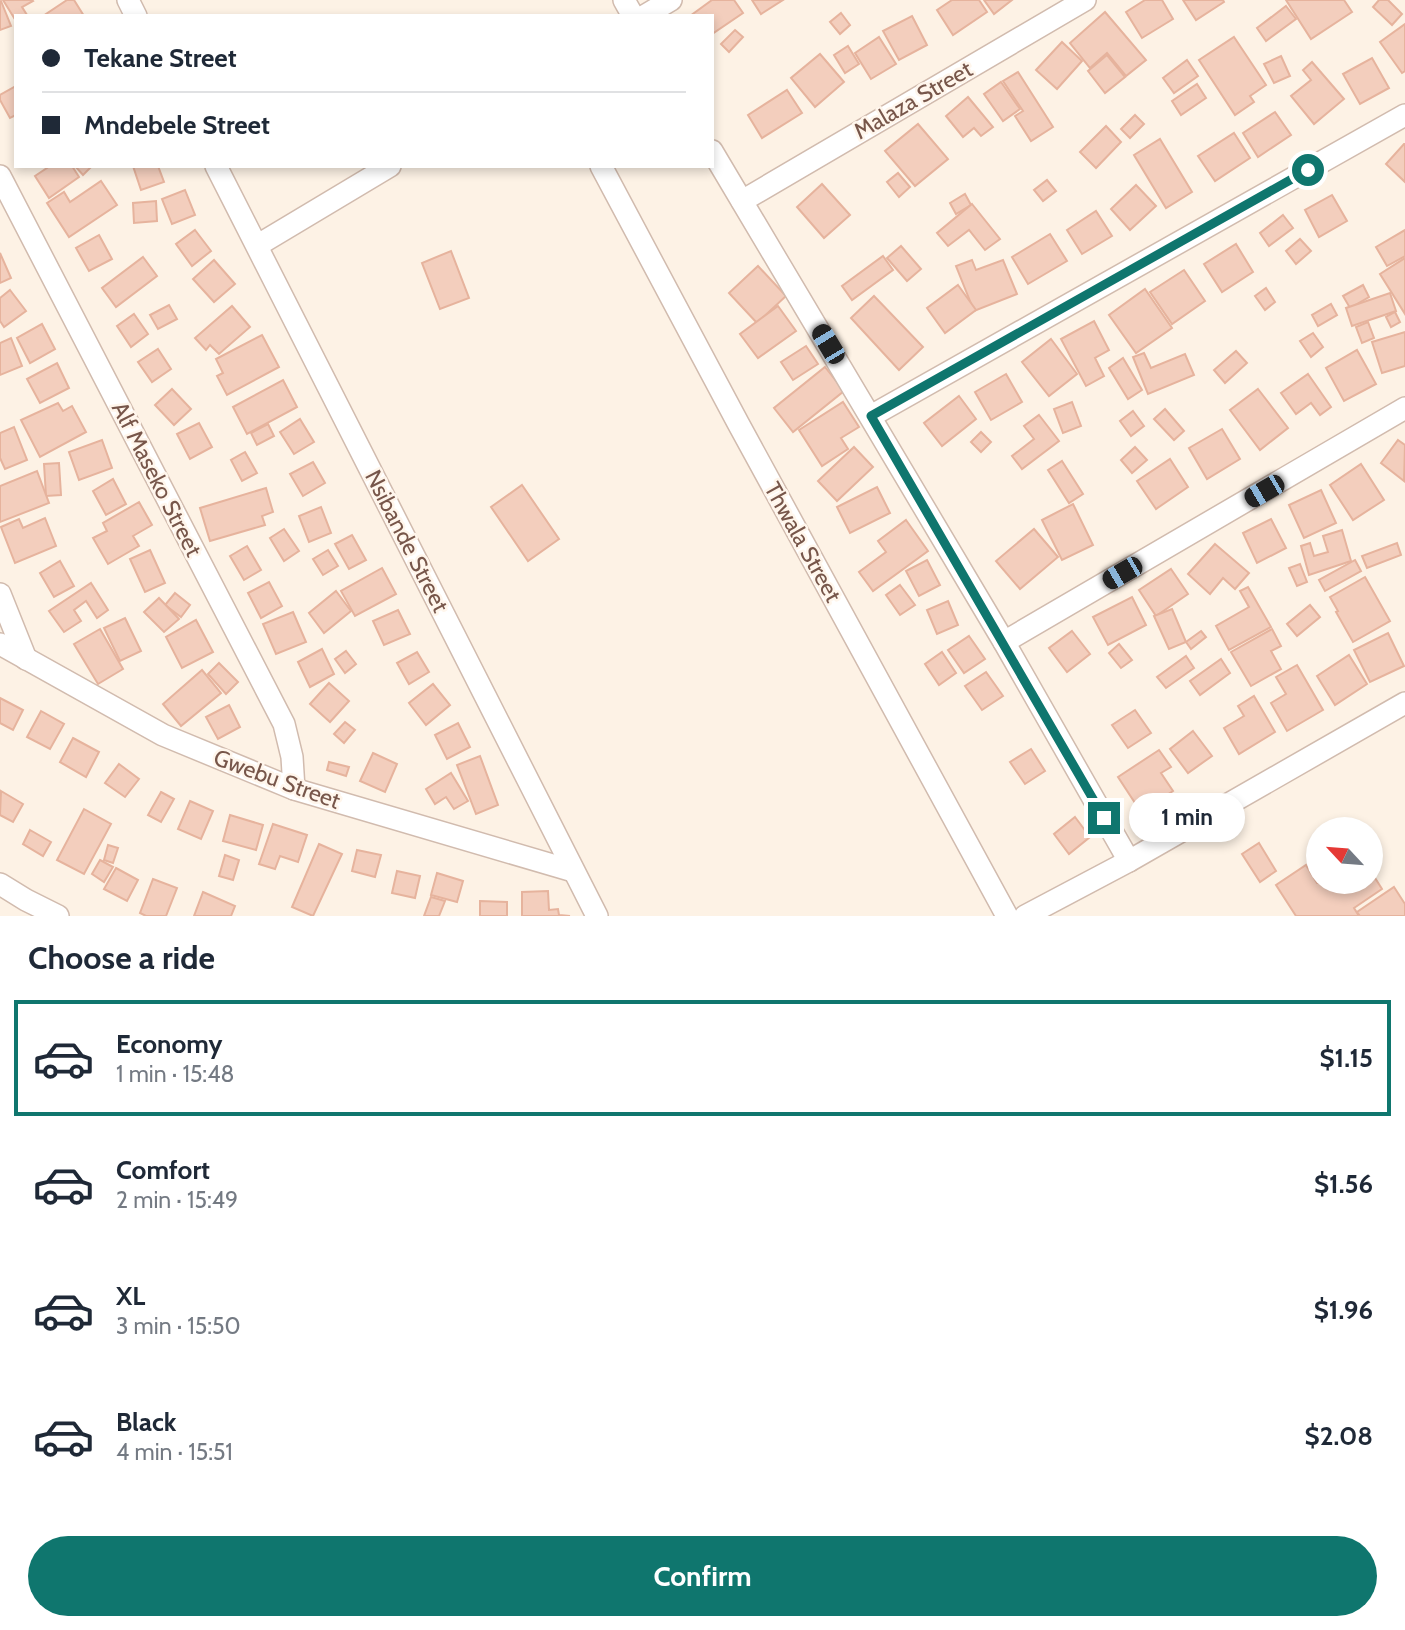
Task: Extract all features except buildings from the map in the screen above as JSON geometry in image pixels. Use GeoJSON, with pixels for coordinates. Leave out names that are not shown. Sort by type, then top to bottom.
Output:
{"type":"FeatureCollection","features":[{"type":"Feature","properties":{"kind":"street"},"geometry":{"type":"LineString","coordinates":[[648,14],[671,0]]}},
{"type":"Feature","properties":{"kind":"street","name":"Malaza Street"},"geometry":{"type":"LineString","coordinates":[[742,201],[1085,0]]}},
{"type":"Feature","properties":{"kind":"street"},"geometry":{"type":"LineString","coordinates":[[871,416],[1405,115]]}},
{"type":"Feature","properties":{"kind":"street"},"geometry":{"type":"LineString","coordinates":[[714,153],[1004,642],[1129,861]]}},
{"type":"Feature","properties":{"kind":"street","name":"Nsibande Street"},"geometry":{"type":"LineString","coordinates":[[217,168],[597,916]]}},
{"type":"Feature","properties":{"kind":"street"},"geometry":{"type":"LineString","coordinates":[[258,245],[387,168]]}},
{"type":"Feature","properties":{"kind":"street","name":"Thwala Street"},"geometry":{"type":"LineString","coordinates":[[602,168],[731,411],[1007,916]]}},
{"type":"Feature","properties":{"kind":"street","name":"Alf Maseko Street"},"geometry":{"type":"LineString","coordinates":[[0,176],[285,724],[292,757],[294,789]]}},
{"type":"Feature","properties":{"kind":"street"},"geometry":{"type":"LineString","coordinates":[[1004,642],[1405,408]]}},
{"type":"Feature","properties":{"kind":"street"},"geometry":{"type":"LineString","coordinates":[[0,594],[26,659]]}},
{"type":"Feature","properties":{"kind":"street","name":"Gwebu Street"},"geometry":{"type":"LineString","coordinates":[[0,644],[163,735],[294,789],[573,871]]}},
{"type":"Feature","properties":{"kind":"street"},"geometry":{"type":"LineString","coordinates":[[1029,915],[1405,703]]}},
{"type":"Feature","properties":{"kind":"street"},"geometry":{"type":"LineString","coordinates":[[0,884],[22,908],[58,916]]}},
{"type":"Feature","properties":{"kind":"route"},"geometry":{"type":"LineString","coordinates":[[1104,818],[871,416],[1308,170]]}}]}
